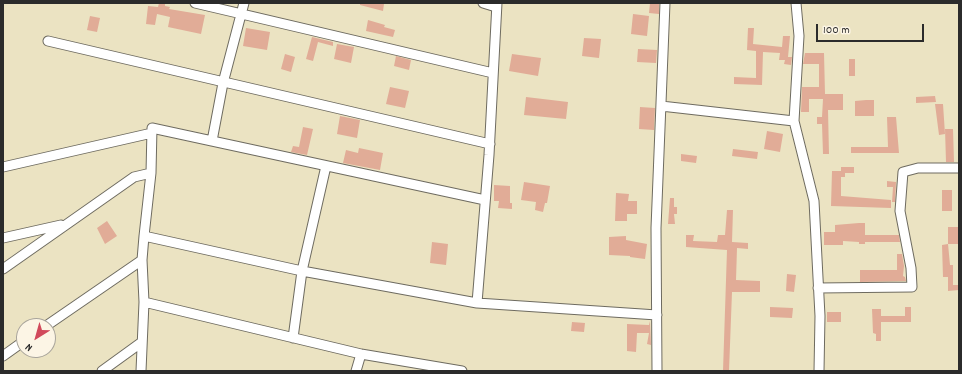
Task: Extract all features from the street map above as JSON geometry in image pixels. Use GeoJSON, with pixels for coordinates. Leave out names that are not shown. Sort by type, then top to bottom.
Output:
{"type":"FeatureCollection","features":[{"type":"Feature","properties":{"kind":"street"},"geometry":{"type":"LineString","coordinates":[[195,3],[493,73]]}},
{"type":"Feature","properties":{"kind":"street"},"geometry":{"type":"LineString","coordinates":[[212,141],[223,83],[244,3]]}},
{"type":"Feature","properties":{"kind":"street"},"geometry":{"type":"LineString","coordinates":[[477,303],[490,144],[496,5],[483,3]]}},
{"type":"Feature","properties":{"kind":"street"},"geometry":{"type":"LineString","coordinates":[[656,371],[656,228],[665,3]]}},
{"type":"Feature","properties":{"kind":"street"},"geometry":{"type":"LineString","coordinates":[[796,3],[799,36],[794,121],[814,201],[818,288],[819,371]]}},
{"type":"Feature","properties":{"kind":"street"},"geometry":{"type":"LineString","coordinates":[[48,41],[490,144]]}},
{"type":"Feature","properties":{"kind":"street"},"geometry":{"type":"LineString","coordinates":[[661,106],[794,121]]}},
{"type":"Feature","properties":{"kind":"street"},"geometry":{"type":"LineString","coordinates":[[141,371],[144,302],[142,260],[151,173],[152,128],[485,200]]}},
{"type":"Feature","properties":{"kind":"street"},"geometry":{"type":"LineString","coordinates":[[3,167],[152,133]]}},
{"type":"Feature","properties":{"kind":"street"},"geometry":{"type":"LineString","coordinates":[[293,338],[302,271],[326,166]]}},
{"type":"Feature","properties":{"kind":"street"},"geometry":{"type":"LineString","coordinates":[[818,288],[912,287],[911,268],[900,212],[903,172],[918,168],[959,168]]}},
{"type":"Feature","properties":{"kind":"street"},"geometry":{"type":"LineString","coordinates":[[3,269],[134,176],[151,173]]}},
{"type":"Feature","properties":{"kind":"street"},"geometry":{"type":"LineString","coordinates":[[3,238],[66,224]]}},
{"type":"Feature","properties":{"kind":"street"},"geometry":{"type":"LineString","coordinates":[[144,236],[302,271],[477,303],[657,315]]}},
{"type":"Feature","properties":{"kind":"street"},"geometry":{"type":"LineString","coordinates":[[56,319],[142,260]]}},
{"type":"Feature","properties":{"kind":"street"},"geometry":{"type":"LineString","coordinates":[[144,302],[360,354],[462,371]]}},
{"type":"Feature","properties":{"kind":"street"},"geometry":{"type":"LineString","coordinates":[[102,371],[142,342]]}},
{"type":"Feature","properties":{"kind":"street"},"geometry":{"type":"LineString","coordinates":[[3,356],[16,347]]}},
{"type":"Feature","properties":{"kind":"street"},"geometry":{"type":"LineString","coordinates":[[356,371],[360,354]]}},
{"type":"Feature","properties":{"kind":"building"},"geometry":{"type":"Polygon","coordinates":[[[159,3],[165,3],[165,6],[170,7],[169,9],[205,15],[201,34],[168,27],[170,17],[157,14],[155,25],[146,24],[148,6],[158,7],[159,3]]]}},
{"type":"Feature","properties":{"kind":"building"},"geometry":{"type":"Polygon","coordinates":[[[360,3],[384,4],[383,11],[360,5],[360,3]]]}},
{"type":"Feature","properties":{"kind":"building"},"geometry":{"type":"Polygon","coordinates":[[[650,3],[659,4],[659,14],[649,13],[650,3]]]}},
{"type":"Feature","properties":{"kind":"building"},"geometry":{"type":"Polygon","coordinates":[[[633,14],[649,16],[647,36],[631,34],[633,14]]]}},
{"type":"Feature","properties":{"kind":"building"},"geometry":{"type":"Polygon","coordinates":[[[90,16],[100,18],[97,32],[87,30],[90,16]]]}},
{"type":"Feature","properties":{"kind":"building"},"geometry":{"type":"Polygon","coordinates":[[[368,20],[385,25],[384,27],[395,30],[393,37],[366,31],[368,20]]]}},
{"type":"Feature","properties":{"kind":"building"},"geometry":{"type":"Polygon","coordinates":[[[246,28],[270,32],[267,50],[243,46],[246,28]]]}},
{"type":"Feature","properties":{"kind":"building"},"geometry":{"type":"Polygon","coordinates":[[[748,28],[754,28],[753,44],[782,47],[783,36],[790,36],[788,57],[792,57],[791,65],[784,64],[785,60],[779,60],[780,53],[763,52],[762,85],[734,84],[734,77],[756,78],[756,51],[747,50],[748,28]]]}},
{"type":"Feature","properties":{"kind":"building"},"geometry":{"type":"Polygon","coordinates":[[[312,37],[333,42],[333,46],[318,42],[313,61],[306,59],[312,37]]]}},
{"type":"Feature","properties":{"kind":"building"},"geometry":{"type":"Polygon","coordinates":[[[584,38],[601,39],[599,58],[582,56],[584,38]]]}},
{"type":"Feature","properties":{"kind":"building"},"geometry":{"type":"Polygon","coordinates":[[[337,44],[354,47],[351,63],[334,59],[337,44]]]}},
{"type":"Feature","properties":{"kind":"building"},"geometry":{"type":"Polygon","coordinates":[[[638,49],[657,50],[656,63],[637,62],[638,49]]]}},
{"type":"Feature","properties":{"kind":"building"},"geometry":{"type":"Polygon","coordinates":[[[805,53],[824,53],[825,94],[843,94],[843,110],[828,110],[829,154],[823,154],[822,124],[817,124],[817,117],[822,117],[823,99],[809,99],[809,112],[801,112],[802,87],[819,87],[819,64],[803,64],[805,53]]]}},
{"type":"Feature","properties":{"kind":"building"},"geometry":{"type":"Polygon","coordinates":[[[285,54],[295,57],[291,72],[281,69],[285,54]]]}},
{"type":"Feature","properties":{"kind":"building"},"geometry":{"type":"Polygon","coordinates":[[[512,54],[541,58],[538,76],[509,71],[512,54]]]}},
{"type":"Feature","properties":{"kind":"building"},"geometry":{"type":"Polygon","coordinates":[[[396,56],[411,60],[409,70],[394,66],[396,56]]]}},
{"type":"Feature","properties":{"kind":"building"},"geometry":{"type":"Polygon","coordinates":[[[849,59],[855,59],[855,76],[849,76],[849,59]]]}},
{"type":"Feature","properties":{"kind":"building"},"geometry":{"type":"Polygon","coordinates":[[[390,87],[409,91],[405,108],[386,104],[390,87]]]}},
{"type":"Feature","properties":{"kind":"building"},"geometry":{"type":"Polygon","coordinates":[[[935,96],[936,102],[916,103],[916,97],[935,96]]]}},
{"type":"Feature","properties":{"kind":"building"},"geometry":{"type":"Polygon","coordinates":[[[526,97],[568,102],[566,119],[524,115],[526,97]]]}},
{"type":"Feature","properties":{"kind":"building"},"geometry":{"type":"Polygon","coordinates":[[[874,100],[874,116],[855,116],[855,101],[874,100]]]}},
{"type":"Feature","properties":{"kind":"building"},"geometry":{"type":"Polygon","coordinates":[[[935,104],[943,104],[945,134],[939,135],[935,104]]]}},
{"type":"Feature","properties":{"kind":"building"},"geometry":{"type":"Polygon","coordinates":[[[640,107],[655,108],[654,130],[639,129],[640,107]]]}},
{"type":"Feature","properties":{"kind":"building"},"geometry":{"type":"Polygon","coordinates":[[[340,116],[360,120],[357,138],[337,134],[340,116]]]}},
{"type":"Feature","properties":{"kind":"building"},"geometry":{"type":"Polygon","coordinates":[[[887,117],[896,117],[899,153],[851,153],[851,147],[888,147],[887,117]]]}},
{"type":"Feature","properties":{"kind":"building"},"geometry":{"type":"Polygon","coordinates":[[[303,127],[313,129],[307,155],[291,152],[293,146],[299,147],[303,127]]]}},
{"type":"Feature","properties":{"kind":"building"},"geometry":{"type":"Polygon","coordinates":[[[945,129],[953,129],[954,162],[946,162],[945,129]]]}},
{"type":"Feature","properties":{"kind":"building"},"geometry":{"type":"Polygon","coordinates":[[[767,131],[783,134],[780,152],[764,149],[767,131]]]}},
{"type":"Feature","properties":{"kind":"building"},"geometry":{"type":"Polygon","coordinates":[[[359,148],[383,153],[380,170],[343,163],[346,150],[358,153],[359,148]]]}},
{"type":"Feature","properties":{"kind":"building"},"geometry":{"type":"Polygon","coordinates":[[[733,149],[758,152],[757,159],[732,156],[733,149]]]}},
{"type":"Feature","properties":{"kind":"building"},"geometry":{"type":"Polygon","coordinates":[[[681,154],[697,156],[696,163],[681,161],[681,154]]]}},
{"type":"Feature","properties":{"kind":"building"},"geometry":{"type":"Polygon","coordinates":[[[841,167],[854,167],[854,173],[845,173],[845,177],[841,177],[841,196],[891,200],[891,208],[831,206],[832,171],[841,171],[841,167]]]}},
{"type":"Feature","properties":{"kind":"building"},"geometry":{"type":"Polygon","coordinates":[[[887,181],[896,182],[895,202],[892,202],[893,187],[887,187],[887,181]]]}},
{"type":"Feature","properties":{"kind":"building"},"geometry":{"type":"Polygon","coordinates":[[[524,182],[550,186],[547,203],[545,203],[543,212],[535,210],[536,202],[521,200],[524,182]]]}},
{"type":"Feature","properties":{"kind":"building"},"geometry":{"type":"Polygon","coordinates":[[[494,185],[510,186],[510,203],[512,203],[512,209],[498,208],[499,201],[494,201],[494,185]]]}},
{"type":"Feature","properties":{"kind":"building"},"geometry":{"type":"Polygon","coordinates":[[[942,190],[952,190],[952,211],[942,211],[942,190]]]}},
{"type":"Feature","properties":{"kind":"building"},"geometry":{"type":"Polygon","coordinates":[[[616,193],[629,194],[628,201],[637,201],[637,214],[627,214],[627,221],[615,221],[616,193]]]}},
{"type":"Feature","properties":{"kind":"building"},"geometry":{"type":"Polygon","coordinates":[[[670,198],[674,198],[674,207],[677,207],[677,214],[674,214],[675,224],[668,224],[670,198]]]}},
{"type":"Feature","properties":{"kind":"building"},"geometry":{"type":"Polygon","coordinates":[[[727,210],[733,210],[732,242],[748,243],[748,249],[737,248],[736,280],[760,281],[760,292],[732,292],[729,371],[723,371],[727,250],[686,247],[686,235],[694,235],[693,241],[717,242],[718,235],[725,235],[727,210]]]}},
{"type":"Feature","properties":{"kind":"building"},"geometry":{"type":"Polygon","coordinates":[[[107,221],[117,236],[105,244],[97,228],[107,221]]]}},
{"type":"Feature","properties":{"kind":"building"},"geometry":{"type":"Polygon","coordinates":[[[865,223],[865,235],[899,235],[900,242],[865,242],[865,244],[859,244],[859,242],[843,241],[843,245],[824,245],[824,232],[835,232],[835,225],[865,223]]]}},
{"type":"Feature","properties":{"kind":"building"},"geometry":{"type":"Polygon","coordinates":[[[948,227],[959,227],[959,244],[948,244],[948,227]]]}},
{"type":"Feature","properties":{"kind":"building"},"geometry":{"type":"Polygon","coordinates":[[[626,236],[626,240],[647,244],[645,259],[630,256],[609,255],[609,237],[626,236]]]}},
{"type":"Feature","properties":{"kind":"building"},"geometry":{"type":"Polygon","coordinates":[[[432,242],[448,244],[446,265],[430,263],[432,242]]]}},
{"type":"Feature","properties":{"kind":"building"},"geometry":{"type":"Polygon","coordinates":[[[948,244],[950,265],[953,265],[953,285],[959,285],[959,290],[948,291],[948,277],[943,277],[942,245],[948,244]]]}},
{"type":"Feature","properties":{"kind":"building"},"geometry":{"type":"Polygon","coordinates":[[[897,254],[902,254],[904,266],[903,276],[905,277],[906,281],[860,282],[860,270],[897,270],[897,254]]]}},
{"type":"Feature","properties":{"kind":"building"},"geometry":{"type":"Polygon","coordinates":[[[787,274],[796,275],[794,292],[786,291],[787,274]]]}},
{"type":"Feature","properties":{"kind":"building"},"geometry":{"type":"Polygon","coordinates":[[[770,307],[793,308],[792,318],[770,317],[770,307]]]}},
{"type":"Feature","properties":{"kind":"building"},"geometry":{"type":"Polygon","coordinates":[[[905,307],[911,307],[911,322],[881,322],[881,341],[876,341],[876,334],[873,333],[872,309],[881,309],[881,316],[905,316],[905,307]]]}},
{"type":"Feature","properties":{"kind":"building"},"geometry":{"type":"Polygon","coordinates":[[[827,312],[841,312],[841,322],[827,322],[827,312]]]}},
{"type":"Feature","properties":{"kind":"building"},"geometry":{"type":"Polygon","coordinates":[[[650,321],[651,345],[647,344],[649,333],[637,333],[636,352],[627,351],[627,324],[649,325],[650,321]]]}},
{"type":"Feature","properties":{"kind":"building"},"geometry":{"type":"Polygon","coordinates":[[[572,322],[585,323],[584,332],[571,331],[572,322]]]}}]}
